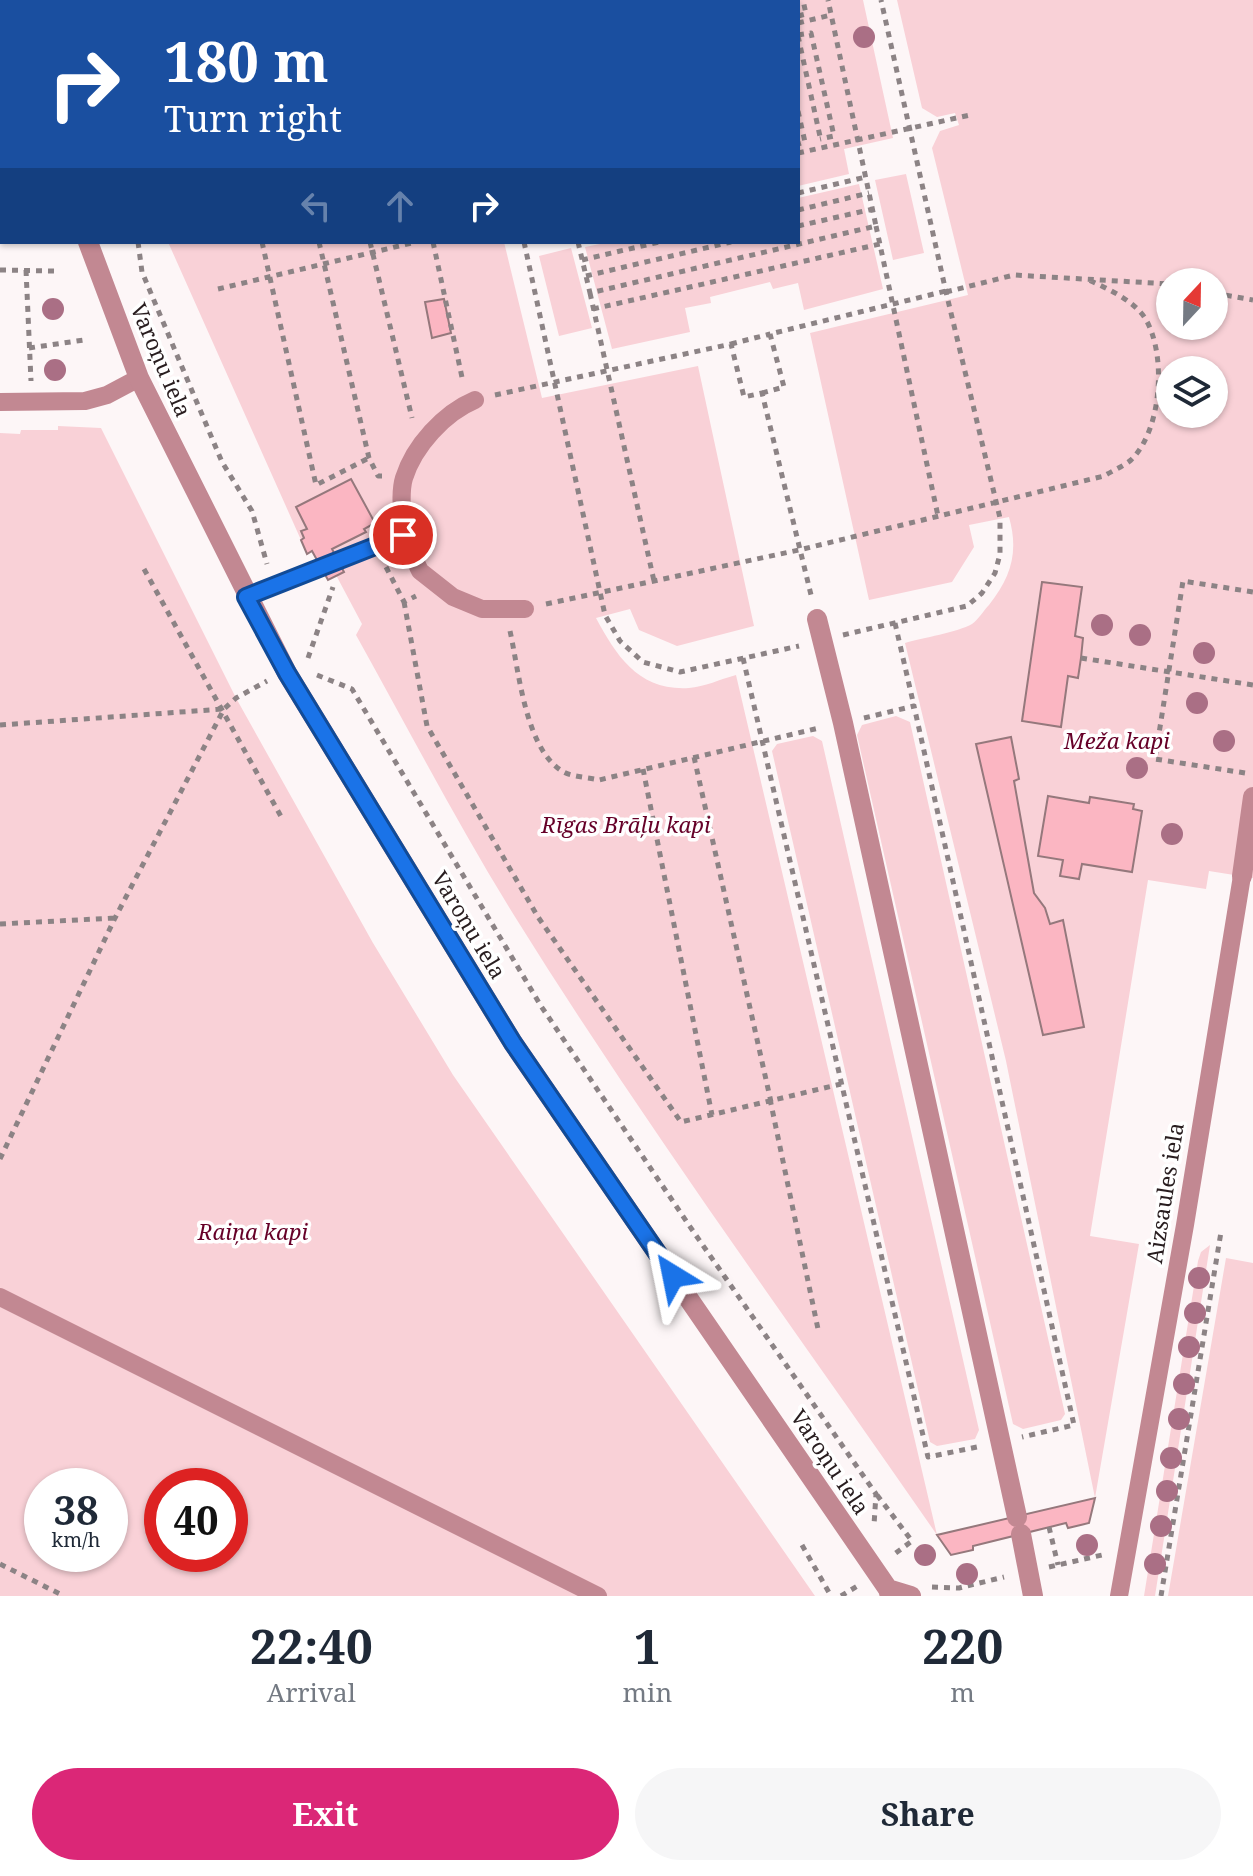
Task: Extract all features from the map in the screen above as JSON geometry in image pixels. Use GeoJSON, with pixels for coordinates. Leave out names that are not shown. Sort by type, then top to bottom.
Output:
{"type":"FeatureCollection","features":[{"type":"Feature","properties":{"kind":"street","name":"Varoņu iela"},"geometry":{"type":"LineString","coordinates":[[89,244],[139,378],[246,597],[287,673],[513,1043],[889,1593],[919,1591]]}},
{"type":"Feature","properties":{"kind":"street"},"geometry":{"type":"LineString","coordinates":[[815,610],[854,769],[1033,1596]]}},
{"type":"Feature","properties":{"kind":"street","name":"Aizsaules iela"},"geometry":{"type":"LineString","coordinates":[[1242,876],[1253,797]]}},
{"type":"Feature","properties":{"kind":"lane"},"geometry":{"type":"LineString","coordinates":[[0,402],[85,401],[107,395],[139,378]]}},
{"type":"Feature","properties":{"kind":"lane"},"geometry":{"type":"LineString","coordinates":[[476,400],[449,416],[419,446],[403,480],[403,535],[420,571],[453,597],[482,609],[531,608]]}},
{"type":"Feature","properties":{"kind":"lane"},"geometry":{"type":"LineString","coordinates":[[246,597],[403,535]]}},
{"type":"Feature","properties":{"kind":"lane","name":"Aizsaules iela"},"geometry":{"type":"LineString","coordinates":[[1119,1596],[1185,1225],[1242,876]]}},
{"type":"Feature","properties":{"kind":"lane"},"geometry":{"type":"LineString","coordinates":[[0,1297],[598,1596]]}},
{"type":"Feature","properties":{"kind":"path"},"geometry":{"type":"LineString","coordinates":[[800,16],[806,14],[803,0]]}},
{"type":"Feature","properties":{"kind":"path"},"geometry":{"type":"LineString","coordinates":[[828,0],[938,516]]}},
{"type":"Feature","properties":{"kind":"path"},"geometry":{"type":"LineString","coordinates":[[524,244],[605,615],[620,641],[643,662],[680,672],[967,606],[982,593],[995,573],[1000,554],[1000,518],[881,0]]}},
{"type":"Feature","properties":{"kind":"path"},"geometry":{"type":"LineString","coordinates":[[800,23],[831,15]]}},
{"type":"Feature","properties":{"kind":"path"},"geometry":{"type":"LineString","coordinates":[[800,36],[811,33],[834,136],[820,139]]}},
{"type":"Feature","properties":{"kind":"path"},"geometry":{"type":"LineString","coordinates":[[800,45],[822,148]]}},
{"type":"Feature","properties":{"kind":"path"},"geometry":{"type":"LineString","coordinates":[[800,153],[970,115]]}},
{"type":"Feature","properties":{"kind":"path"},"geometry":{"type":"LineString","coordinates":[[800,120],[805,142],[800,143]]}},
{"type":"Feature","properties":{"kind":"path"},"geometry":{"type":"LineString","coordinates":[[800,193],[866,177]]}},
{"type":"Feature","properties":{"kind":"path"},"geometry":{"type":"LineString","coordinates":[[800,210],[869,193]]}},
{"type":"Feature","properties":{"kind":"path"},"geometry":{"type":"LineString","coordinates":[[800,226],[873,209]]}},
{"type":"Feature","properties":{"kind":"path"},"geometry":{"type":"LineString","coordinates":[[800,244],[876,226]]}},
{"type":"Feature","properties":{"kind":"path"},"geometry":{"type":"LineString","coordinates":[[138,244],[142,272],[215,447],[252,511],[272,585]]}},
{"type":"Feature","properties":{"kind":"path"},"geometry":{"type":"LineString","coordinates":[[262,244],[316,485],[369,458]]}},
{"type":"Feature","properties":{"kind":"path"},"geometry":{"type":"LineString","coordinates":[[319,244],[369,458],[378,476],[403,480]]}},
{"type":"Feature","properties":{"kind":"path"},"geometry":{"type":"LineString","coordinates":[[371,244],[419,446]]}},
{"type":"Feature","properties":{"kind":"path"},"geometry":{"type":"LineString","coordinates":[[218,289],[407,244]]}},
{"type":"Feature","properties":{"kind":"path"},"geometry":{"type":"LineString","coordinates":[[434,244],[476,400],[731,344],[1014,275],[1156,283]]}},
{"type":"Feature","properties":{"kind":"path"},"geometry":{"type":"LineString","coordinates":[[578,244],[654,581]]}},
{"type":"Feature","properties":{"kind":"path"},"geometry":{"type":"LineString","coordinates":[[582,260],[650,244]]}},
{"type":"Feature","properties":{"kind":"path"},"geometry":{"type":"LineString","coordinates":[[586,276],[722,244]]}},
{"type":"Feature","properties":{"kind":"path"},"geometry":{"type":"LineString","coordinates":[[590,293],[799,244]]}},
{"type":"Feature","properties":{"kind":"path"},"geometry":{"type":"LineString","coordinates":[[593,309],[880,244]]}},
{"type":"Feature","properties":{"kind":"path"},"geometry":{"type":"LineString","coordinates":[[0,270],[54,271]]}},
{"type":"Feature","properties":{"kind":"path"},"geometry":{"type":"LineString","coordinates":[[26,270],[32,402]]}},
{"type":"Feature","properties":{"kind":"path"},"geometry":{"type":"LineString","coordinates":[[531,608],[799,550],[1104,476],[1131,460],[1143,441],[1159,393],[1155,340],[1144,316],[1121,296],[1089,280]]}},
{"type":"Feature","properties":{"kind":"path"},"geometry":{"type":"LineString","coordinates":[[1228,296],[1253,300]]}},
{"type":"Feature","properties":{"kind":"path"},"geometry":{"type":"LineString","coordinates":[[731,344],[744,397],[762,393],[784,387],[770,334]]}},
{"type":"Feature","properties":{"kind":"path"},"geometry":{"type":"LineString","coordinates":[[29,348],[84,340]]}},
{"type":"Feature","properties":{"kind":"path"},"geometry":{"type":"LineString","coordinates":[[762,393],[815,610]]}},
{"type":"Feature","properties":{"kind":"path"},"geometry":{"type":"LineString","coordinates":[[308,658],[335,584],[336,560]]}},
{"type":"Feature","properties":{"kind":"path"},"geometry":{"type":"LineString","coordinates":[[144,569],[283,820]]}},
{"type":"Feature","properties":{"kind":"path"},"geometry":{"type":"LineString","coordinates":[[1253,592],[1183,581],[1155,759],[1253,774]]}},
{"type":"Feature","properties":{"kind":"path"},"geometry":{"type":"LineString","coordinates":[[404,602],[427,726],[538,917],[681,1122],[841,1084]]}},
{"type":"Feature","properties":{"kind":"path"},"geometry":{"type":"LineString","coordinates":[[506,609],[533,734],[546,757],[564,773],[599,780],[761,741],[743,658]]}},
{"type":"Feature","properties":{"kind":"path"},"geometry":{"type":"LineString","coordinates":[[895,623],[914,706]]}},
{"type":"Feature","properties":{"kind":"path"},"geometry":{"type":"LineString","coordinates":[[302,646],[316,674],[352,689],[541,1006],[695,1234],[912,1541],[891,1557],[894,1561]]}},
{"type":"Feature","properties":{"kind":"path"},"geometry":{"type":"LineString","coordinates":[[1081,658],[1253,685]]}},
{"type":"Feature","properties":{"kind":"path"},"geometry":{"type":"LineString","coordinates":[[0,1159],[115,918],[224,709],[254,687],[287,673]]}},
{"type":"Feature","properties":{"kind":"path"},"geometry":{"type":"LineString","coordinates":[[0,725],[224,709]]}},
{"type":"Feature","properties":{"kind":"path"},"geometry":{"type":"LineString","coordinates":[[694,757],[818,1329]]}},
{"type":"Feature","properties":{"kind":"path"},"geometry":{"type":"LineString","coordinates":[[643,769],[712,1115]]}},
{"type":"Feature","properties":{"kind":"path"},"geometry":{"type":"LineString","coordinates":[[0,924],[115,918]]}},
{"type":"Feature","properties":{"kind":"path"},"geometry":{"type":"LineString","coordinates":[[1161,1596],[1221,1232]]}},
{"type":"Feature","properties":{"kind":"path"},"geometry":{"type":"LineString","coordinates":[[873,1531],[876,1494]]}},
{"type":"Feature","properties":{"kind":"path"},"geometry":{"type":"LineString","coordinates":[[1049,1527],[1058,1565]]}},
{"type":"Feature","properties":{"kind":"path"},"geometry":{"type":"LineString","coordinates":[[802,1545],[831,1596]]}},
{"type":"Feature","properties":{"kind":"path"},"geometry":{"type":"LineString","coordinates":[[919,1591],[959,1588],[1099,1555],[1111,1555]]}},
{"type":"Feature","properties":{"kind":"path"},"geometry":{"type":"LineString","coordinates":[[0,1564],[64,1596]]}},
{"type":"Feature","properties":{"kind":"path"},"geometry":{"type":"LineString","coordinates":[[841,1596],[860,1585]]}},
{"type":"Feature","properties":{"kind":"green space"},"geometry":{"type":"Polygon","coordinates":[[[800,0],[863,0],[893,138],[844,149],[849,174],[800,186],[800,0]]]}},
{"type":"Feature","properties":{"kind":"green space","name":"Meža kapi"},"geometry":{"type":"Polygon","coordinates":[[[897,0],[1253,0],[1253,878],[1209,871],[1206,889],[1148,880],[1090,1236],[1139,1244],[1095,1498],[1006,1061],[905,643],[958,630],[979,618],[997,595],[1011,564],[1013,542],[1009,517],[969,525],[974,547],[952,582],[869,600],[810,333],[968,295],[932,148],[940,131],[959,125],[955,113],[937,117],[922,108],[897,0]]]}},
{"type":"Feature","properties":{"kind":"green space"},"geometry":{"type":"Polygon","coordinates":[[[906,174],[924,253],[893,260],[875,180],[906,174]]]}},
{"type":"Feature","properties":{"kind":"green space"},"geometry":{"type":"Polygon","coordinates":[[[859,184],[883,289],[804,310],[798,283],[773,289],[770,282],[710,297],[711,303],[685,308],[690,332],[612,349],[585,247],[600,244],[800,244],[800,198],[859,184]]]}},
{"type":"Feature","properties":{"kind":"green space","name":"Rīgas Brāļu kapi"},"geometry":{"type":"Polygon","coordinates":[[[169,244],[504,244],[542,398],[698,366],[754,626],[677,646],[639,630],[630,609],[596,618],[621,658],[656,684],[689,688],[736,675],[937,1535],[670,1153],[567,998],[455,814],[356,635],[362,624],[336,575],[332,549],[365,532],[364,529],[374,523],[351,479],[296,507],[306,529],[301,531],[304,538],[301,540],[169,244]]]}},
{"type":"Feature","properties":{"kind":"green space"},"geometry":{"type":"Polygon","coordinates":[[[571,248],[592,328],[559,336],[539,256],[571,248]]]}},
{"type":"Feature","properties":{"kind":"green space","name":"Raiņa kapi"},"geometry":{"type":"Polygon","coordinates":[[[58,426],[101,428],[236,698],[373,943],[453,1075],[815,1596],[0,1596],[0,433],[20,434],[21,430],[58,430],[58,426]]]}},
{"type":"Feature","properties":{"kind":"green space"},"geometry":{"type":"Polygon","coordinates":[[[896,716],[910,722],[1065,1414],[1061,1420],[1023,1429],[1013,1424],[857,735],[862,725],[896,716]]]}},
{"type":"Feature","properties":{"kind":"green space"},"geometry":{"type":"Polygon","coordinates":[[[813,736],[822,741],[979,1430],[975,1439],[937,1446],[930,1442],[772,751],[777,744],[813,736]]]}},
{"type":"Feature","properties":{"kind":"green space"},"geometry":{"type":"Polygon","coordinates":[[[1210,1245],[1155,1596],[1144,1596],[1198,1261],[1201,1252],[1210,1245]]]}},
{"type":"Feature","properties":{"kind":"green space"},"geometry":{"type":"Polygon","coordinates":[[[1226,1258],[1253,1263],[1253,1596],[1168,1596],[1226,1258]]]}},
{"type":"Feature","properties":{"kind":"building"},"geometry":{"type":"Polygon","coordinates":[[[444,299],[451,333],[432,338],[425,302],[444,299]]]}},
{"type":"Feature","properties":{"kind":"building"},"geometry":{"type":"Polygon","coordinates":[[[351,479],[375,523],[364,529],[366,532],[332,549],[344,572],[328,580],[312,551],[307,554],[301,531],[307,529],[296,507],[351,479]]]}},
{"type":"Feature","properties":{"kind":"building"},"geometry":{"type":"Polygon","coordinates":[[[1042,582],[1082,587],[1075,636],[1083,638],[1078,678],[1068,676],[1061,727],[1022,721],[1042,582]]]}},
{"type":"Feature","properties":{"kind":"building"},"geometry":{"type":"Polygon","coordinates":[[[1011,737],[1019,779],[1014,781],[1034,893],[1045,908],[1050,924],[1063,920],[1084,1027],[1043,1035],[976,744],[1011,737]]]}},
{"type":"Feature","properties":{"kind":"building"},"geometry":{"type":"Polygon","coordinates":[[[1048,796],[1089,803],[1090,797],[1134,804],[1133,809],[1142,811],[1132,872],[1082,864],[1079,879],[1060,876],[1063,860],[1038,856],[1048,796]]]}},
{"type":"Feature","properties":{"kind":"building"},"geometry":{"type":"Polygon","coordinates":[[[1095,1498],[1089,1523],[1068,1528],[1066,1523],[973,1546],[973,1550],[951,1555],[937,1535],[1095,1498]]]}},
{"type":"Feature","properties":{"kind":"route"},"geometry":{"type":"LineString","coordinates":[[403,535],[246,597],[287,673],[513,1043],[673,1276]]}}]}
